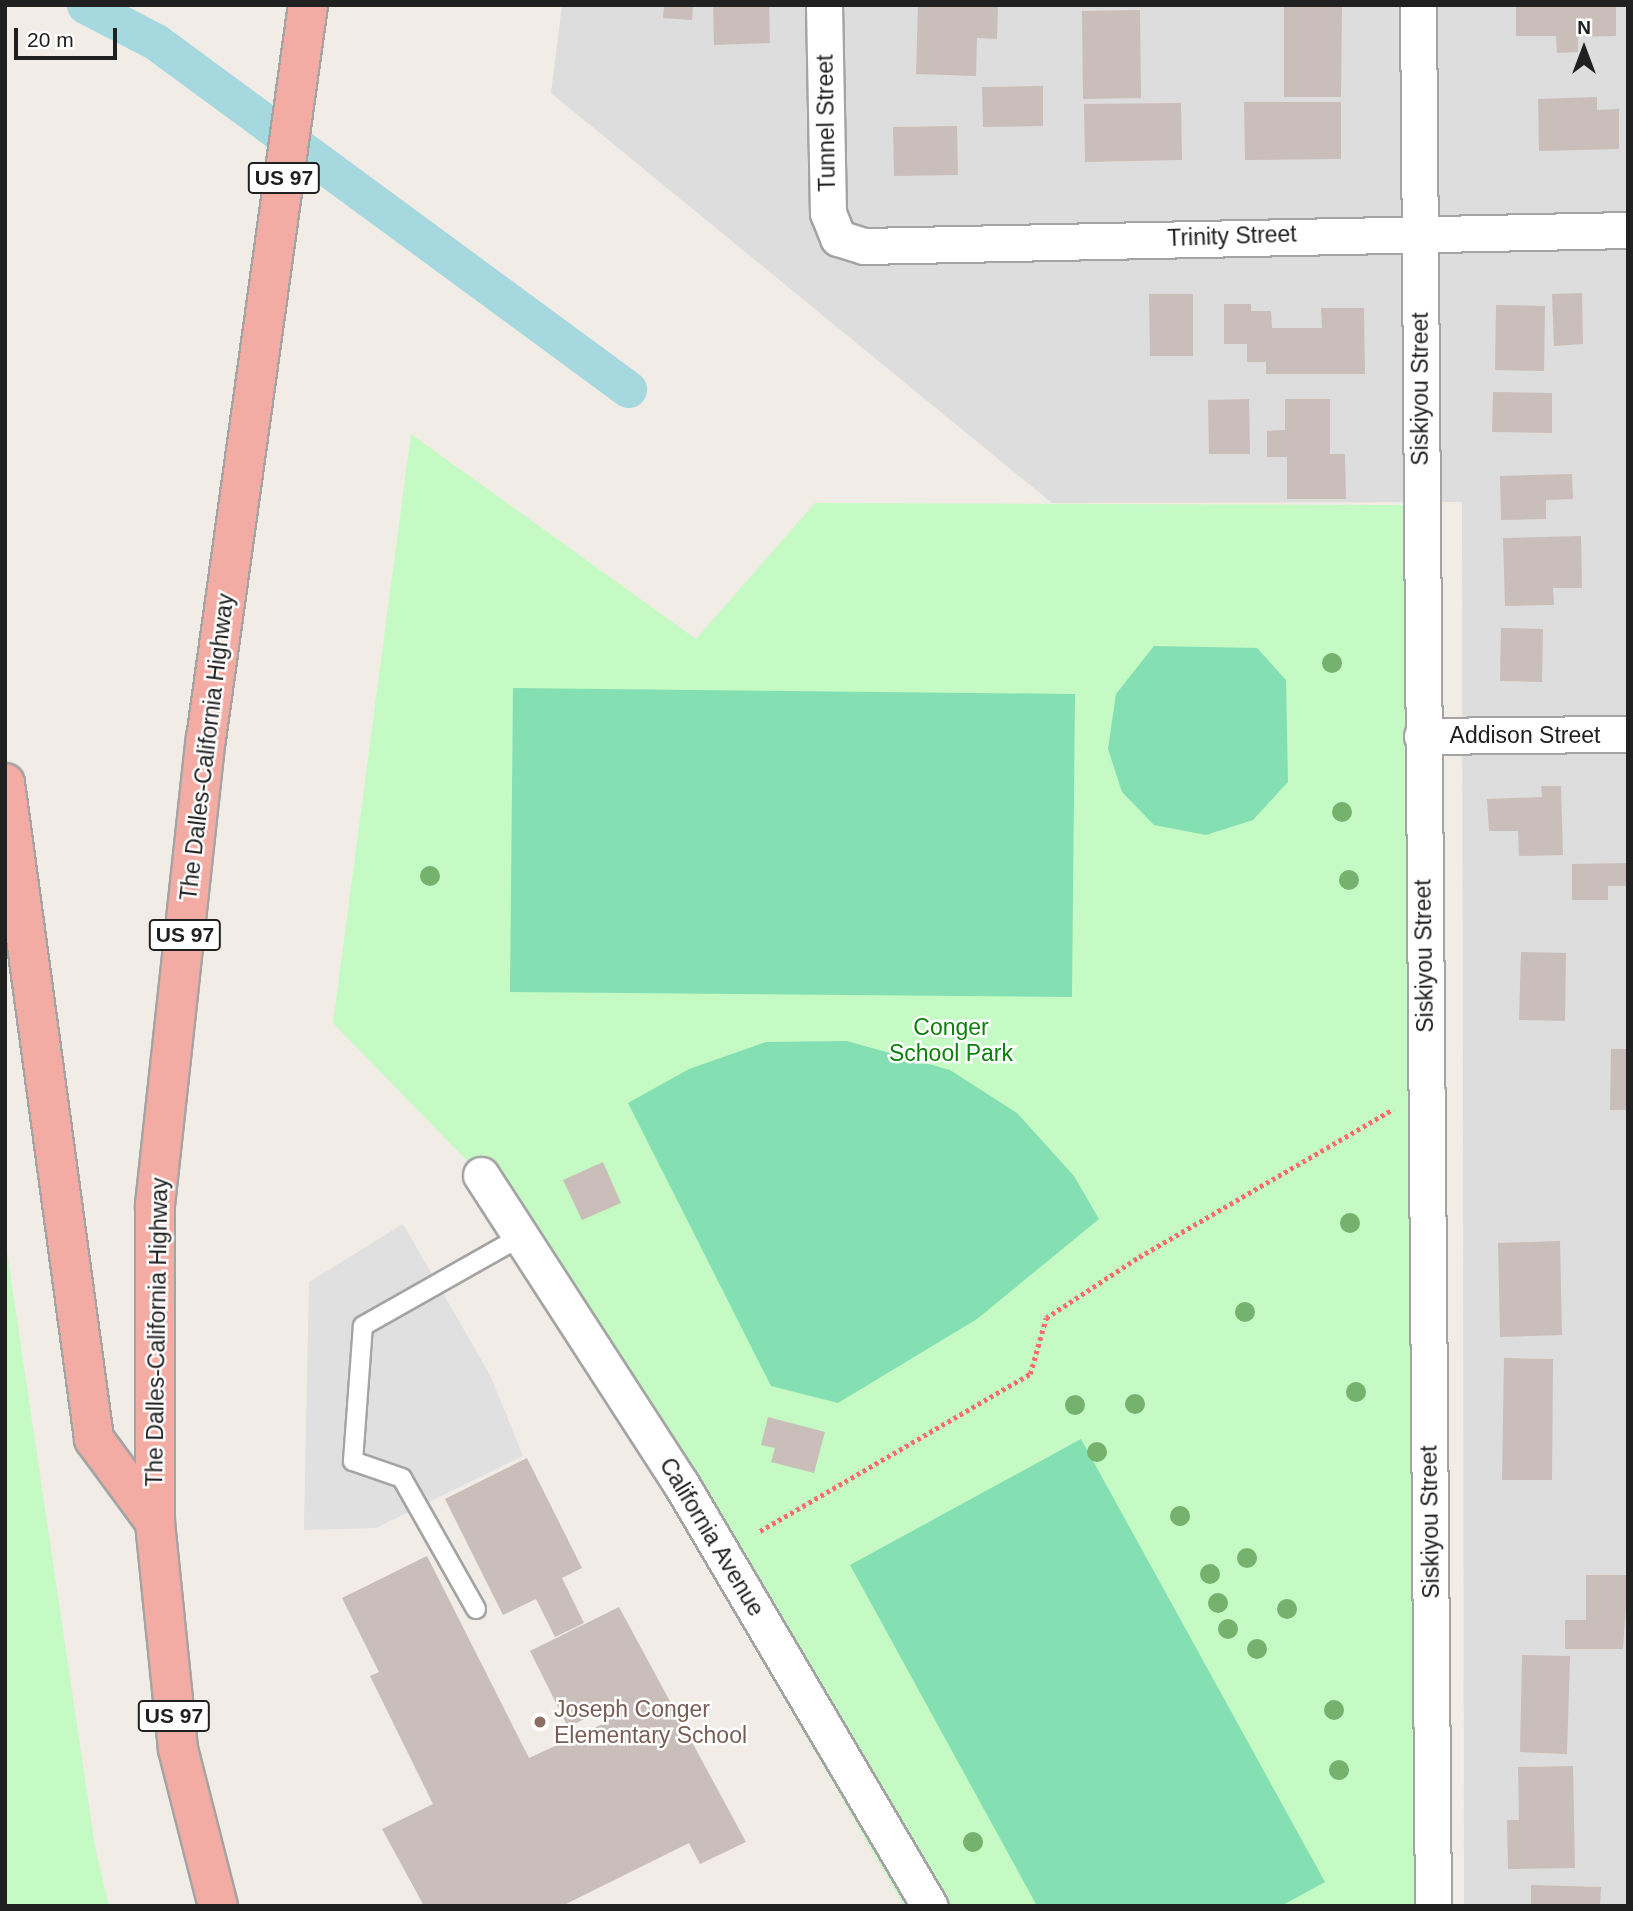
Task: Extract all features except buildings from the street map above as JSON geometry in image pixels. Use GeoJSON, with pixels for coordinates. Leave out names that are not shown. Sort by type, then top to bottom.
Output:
{"type":"FeatureCollection","features":[{"type":"Feature","properties":{"kind":"highway","name":"The Dalles-California Highway"},"geometry":{"type":"LineString","coordinates":[[218,1906],[177,1749],[155,1522],[155,1205],[206,739],[309,5]]}},
{"type":"Feature","properties":{"kind":"highway"},"geometry":{"type":"LineString","coordinates":[[5,783],[94,1439],[155,1522]]}},
{"type":"Feature","properties":{"kind":"street","name":"Tunnel Street"},"geometry":{"type":"LineString","coordinates":[[824,5],[828,213],[838,238]]}},
{"type":"Feature","properties":{"kind":"street","name":"Siskiyou Street"},"geometry":{"type":"LineString","coordinates":[[1418,5],[1433,1906]]}},
{"type":"Feature","properties":{"kind":"street","name":"Trinity Street"},"geometry":{"type":"LineString","coordinates":[[838,238],[864,246],[1420,231],[1628,230]]}},
{"type":"Feature","properties":{"kind":"street","name":"Addison Street"},"geometry":{"type":"LineString","coordinates":[[1422,736],[1628,734]]}},
{"type":"Feature","properties":{"kind":"street","name":"California Avenue"},"geometry":{"type":"LineString","coordinates":[[481,1175],[681,1483],[930,1906]]}},
{"type":"Feature","properties":{"kind":"lane"},"geometry":{"type":"LineString","coordinates":[[476,1609],[402,1478],[353,1461],[363,1326],[522,1236]]}},
{"type":"Feature","properties":{"kind":"path"},"geometry":{"type":"LineString","coordinates":[[760,1531],[1030,1374],[1046,1318],[1139,1257],[1389,1110],[1426,1104]]}},
{"type":"Feature","properties":{"kind":"shaded area"},"geometry":{"type":"Polygon","coordinates":[[[562,5],[1628,5],[1628,1906],[1464,1906],[1462,502],[1052,503],[551,93],[562,5]]]}},
{"type":"Feature","properties":{"kind":"shaded area"},"geometry":{"type":"Polygon","coordinates":[[[403,1224],[490,1375],[523,1456],[376,1528],[304,1530],[309,1282],[403,1224]]]}},
{"type":"Feature","properties":{"kind":"green space","name":"Conger School Park"},"geometry":{"type":"Polygon","coordinates":[[[411,434],[696,639],[815,503],[1421,505],[1432,1906],[904,1906],[481,1175],[333,1023],[411,434]]]}},
{"type":"Feature","properties":{"kind":"green space"},"geometry":{"type":"Polygon","coordinates":[[[1154,646],[1257,648],[1286,680],[1288,782],[1253,820],[1206,835],[1154,825],[1122,792],[1108,749],[1116,694],[1154,646]]]}},
{"type":"Feature","properties":{"kind":"green space"},"geometry":{"type":"Polygon","coordinates":[[[513,688],[1075,694],[1072,997],[510,992],[513,688]]]}},
{"type":"Feature","properties":{"kind":"green space"},"geometry":{"type":"Polygon","coordinates":[[[847,1041],[950,1070],[1017,1113],[1074,1176],[1099,1219],[977,1319],[838,1403],[771,1386],[628,1103],[689,1069],[766,1042],[847,1041]]]}},
{"type":"Feature","properties":{"kind":"green space"},"geometry":{"type":"Polygon","coordinates":[[[5,1238],[95,1847],[109,1906],[5,1906],[5,1238]]]}},
{"type":"Feature","properties":{"kind":"green space"},"geometry":{"type":"Polygon","coordinates":[[[1081,1439],[1325,1882],[1281,1906],[1037,1906],[850,1565],[1081,1439]]]}},
{"type":"Feature","properties":{"kind":"waterway"},"geometry":{"type":"LineString","coordinates":[[85,5],[156,42],[628,389]]}},
{"type":"Feature","properties":{"kind":"place","name":"Joseph Conger Elementary School"},"geometry":{"type":"Point","coordinates":[540,1722]}}]}
